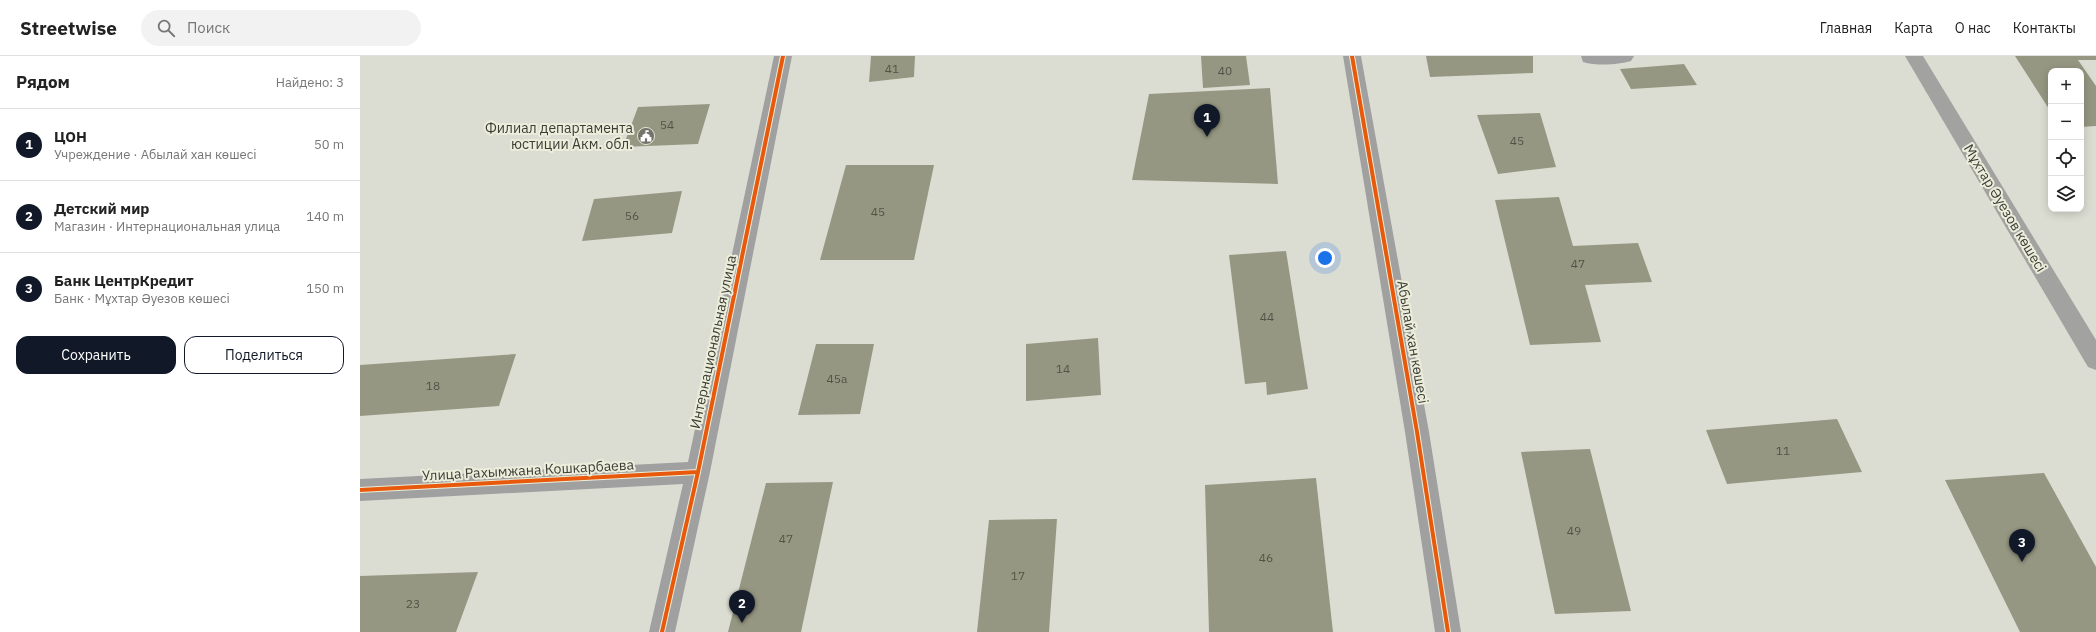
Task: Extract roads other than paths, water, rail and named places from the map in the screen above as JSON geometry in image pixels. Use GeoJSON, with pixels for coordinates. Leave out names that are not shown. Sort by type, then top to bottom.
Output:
{"type":"FeatureCollection","features":[{"type":"Feature","properties":{"kind":"main road","name":"Мұхтар Әуезов көшесі"},"geometry":{"type":"LineString","coordinates":[[1914,56],[2096,360]]}},
{"type":"Feature","properties":{"kind":"street","name":"Интернациональная улица"},"geometry":{"type":"LineString","coordinates":[[662,632],[698,472],[783,56]]}},
{"type":"Feature","properties":{"kind":"street","name":"Абылай хан көшесі"},"geometry":{"type":"LineString","coordinates":[[1352,56],[1417,432],[1448,632]]}},
{"type":"Feature","properties":{"kind":"street"},"geometry":{"type":"LineString","coordinates":[[1589,58],[1624,56]]}},
{"type":"Feature","properties":{"kind":"street","name":"Улица Рахымжана Кошкарбаева"},"geometry":{"type":"LineString","coordinates":[[360,490],[698,472]]}},
{"type":"Feature","properties":{"kind":"place","name":"Филиал департамента юстиции Акм. обл."},"geometry":{"type":"Point","coordinates":[646,136]}},
{"type":"Feature","properties":{"kind":"place","name":"ЦОН"},"geometry":{"type":"Point","coordinates":[1207,137]}},
{"type":"Feature","properties":{"kind":"place","name":"Банк ЦентрКредит"},"geometry":{"type":"Point","coordinates":[2022,562]}},
{"type":"Feature","properties":{"kind":"place","name":"Детский мир"},"geometry":{"type":"Point","coordinates":[742,623]}}]}
